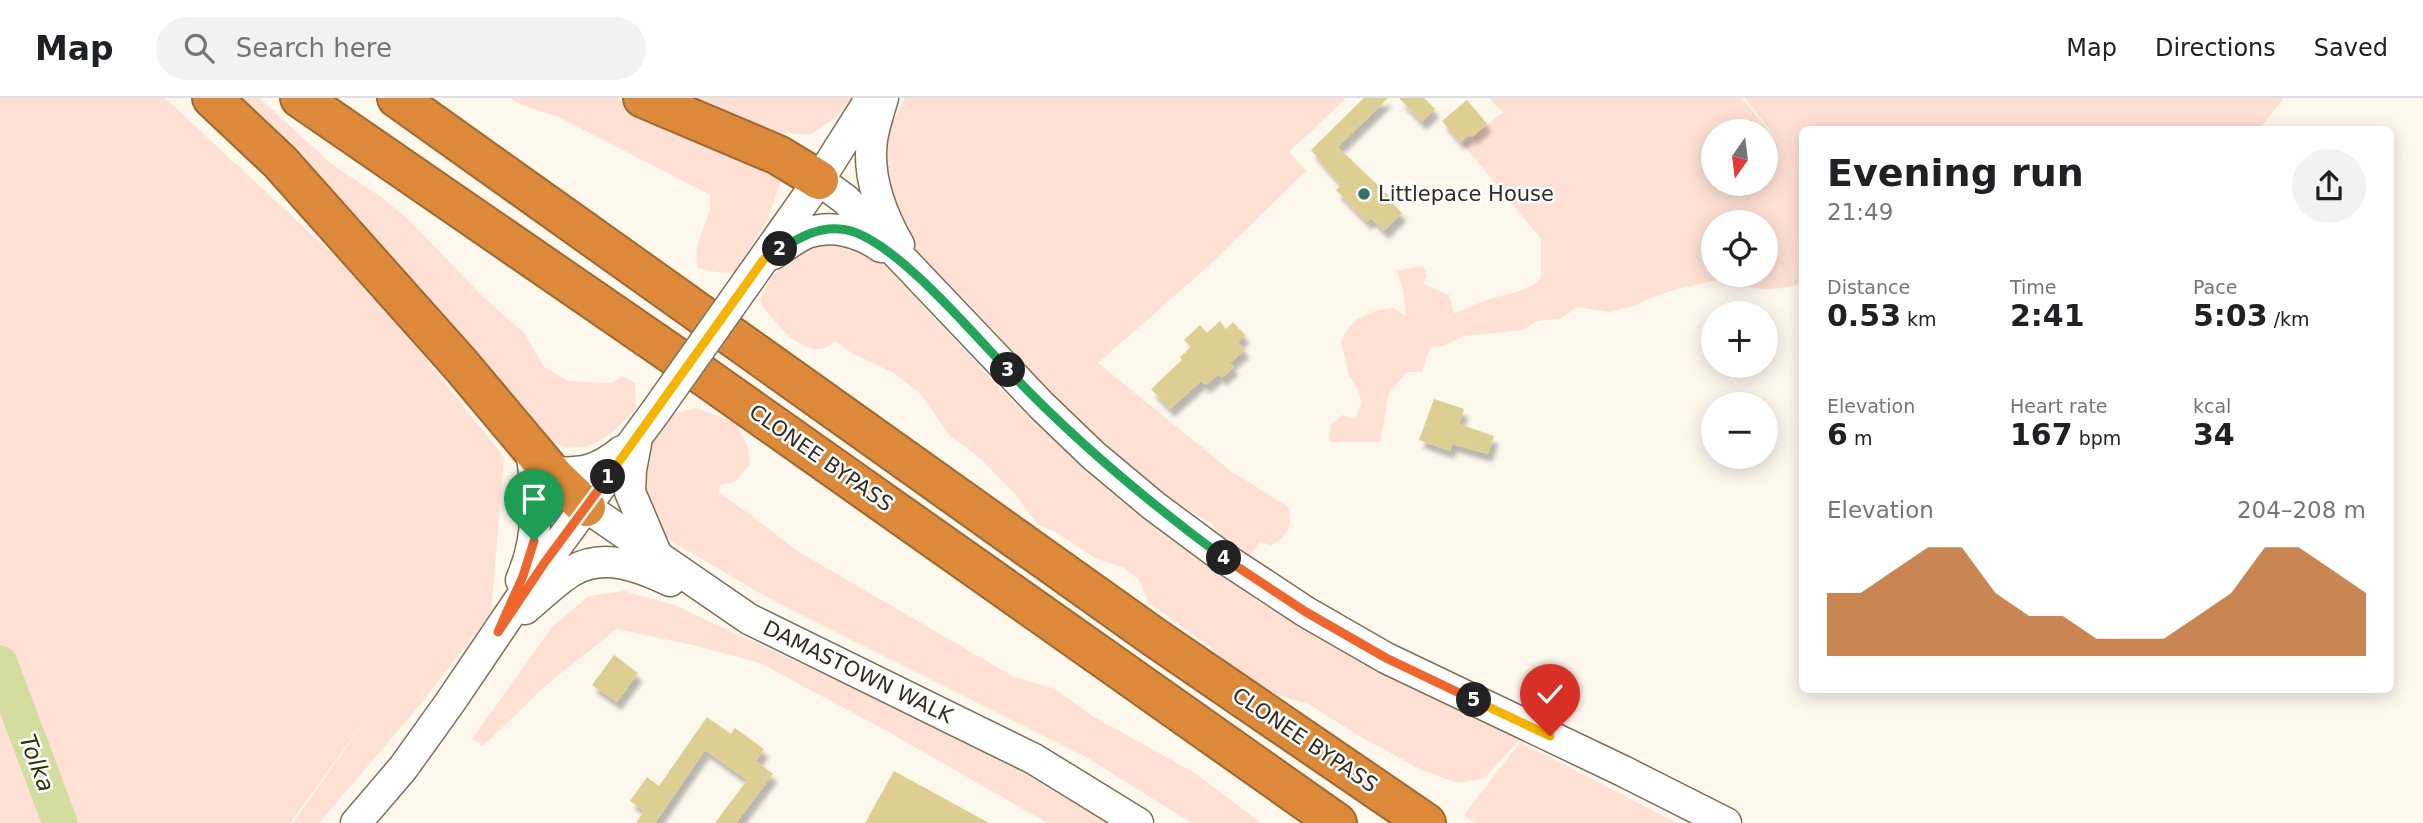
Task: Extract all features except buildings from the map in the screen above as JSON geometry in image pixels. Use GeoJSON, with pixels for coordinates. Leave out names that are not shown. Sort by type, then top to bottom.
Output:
{"type":"FeatureCollection","features":[{"type":"Feature","properties":{"kind":"highway"},"geometry":{"type":"LineString","coordinates":[[212,98],[280,162],[460,364],[540,460],[586,508]]}},
{"type":"Feature","properties":{"kind":"highway","name":"CLONEE BYPASS"},"geometry":{"type":"LineString","coordinates":[[300,98],[708,379],[1337,823]]}},
{"type":"Feature","properties":{"kind":"highway","name":"CLONEE BYPASS"},"geometry":{"type":"LineString","coordinates":[[397,98],[1120,613],[1426,823]]}},
{"type":"Feature","properties":{"kind":"highway"},"geometry":{"type":"LineString","coordinates":[[643,98],[778,155],[818,180]]}},
{"type":"Feature","properties":{"kind":"main road"},"geometry":{"type":"LineString","coordinates":[[356,823],[403,768],[545,562],[757,269],[871,98]]}},
{"type":"Feature","properties":{"kind":"main road"},"geometry":{"type":"LineString","coordinates":[[883,98],[872,142],[872,170],[885,220],[912,270]]}},
{"type":"Feature","properties":{"kind":"main road"},"geometry":{"type":"LineString","coordinates":[[818,180],[846,200],[1041,405],[1093,455],[1154,506],[1224,558],[1306,612],[1386,658],[1726,823]]}},
{"type":"Feature","properties":{"kind":"main road"},"geometry":{"type":"LineString","coordinates":[[757,269],[807,233],[842,229],[873,241],[912,270]]}},
{"type":"Feature","properties":{"kind":"main road"},"geometry":{"type":"LineString","coordinates":[[498,632],[523,576],[534,541],[536,477],[540,460],[579,474],[599,467],[636,439]]}},
{"type":"Feature","properties":{"kind":"main road"},"geometry":{"type":"LineString","coordinates":[[636,439],[631,492],[658,558]]}},
{"type":"Feature","properties":{"kind":"main road","name":"DAMASTOWN WALK"},"geometry":{"type":"LineString","coordinates":[[586,508],[749,619],[1034,759],[1138,823]]}},
{"type":"Feature","properties":{"kind":"main road"},"geometry":{"type":"LineString","coordinates":[[498,632],[570,571],[587,564],[606,562],[649,571],[749,619]]}},
{"type":"Feature","properties":{"kind":"shaded area"},"geometry":{"type":"Polygon","coordinates":[[[0,98],[165,98],[367,286],[504,457],[491,613],[418,707],[319,823],[293,823],[374,708],[290,823],[0,823],[0,98]]]}},
{"type":"Feature","properties":{"kind":"shaded area"},"geometry":{"type":"Polygon","coordinates":[[[233,98],[259,98],[335,167],[380,196],[409,220],[482,296],[524,333],[544,367],[568,381],[612,383],[622,376],[635,383],[636,408],[611,433],[579,448],[556,444],[523,424],[233,98]]]}},
{"type":"Feature","properties":{"kind":"shaded area"},"geometry":{"type":"Polygon","coordinates":[[[511,98],[618,98],[768,163],[780,183],[768,218],[735,273],[698,268],[696,253],[710,210],[710,195],[561,118],[519,104],[511,98]]]}},
{"type":"Feature","properties":{"kind":"shaded area"},"geometry":{"type":"Polygon","coordinates":[[[669,98],[853,98],[835,118],[810,135],[748,130],[669,98]]]}},
{"type":"Feature","properties":{"kind":"shaded area"},"geometry":{"type":"Polygon","coordinates":[[[905,98],[1346,98],[1289,152],[1306,171],[1205,269],[1098,363],[1232,472],[1288,507],[1289,525],[1282,537],[1272,545],[1259,542],[1251,555],[1244,557],[1220,543],[1214,525],[1164,496],[1090,438],[922,264],[901,225],[889,193],[885,164],[890,127],[905,98]]]}},
{"type":"Feature","properties":{"kind":"shaded area"},"geometry":{"type":"Polygon","coordinates":[[[1488,98],[1742,98],[1759,119],[1701,119],[1701,196],[1778,196],[1778,142],[1794,161],[1778,140],[1778,119],[1761,119],[1745,98],[2284,98],[2261,126],[1799,126],[1799,285],[1764,289],[1750,287],[1778,287],[1778,210],[1701,210],[1701,284],[1609,312],[1577,307],[1560,319],[1537,321],[1523,330],[1464,336],[1443,346],[1430,347],[1422,372],[1407,372],[1389,393],[1380,442],[1329,442],[1331,424],[1343,415],[1355,419],[1362,403],[1349,375],[1341,340],[1356,321],[1376,311],[1393,308],[1406,316],[1403,290],[1397,271],[1423,266],[1427,275],[1423,284],[1449,295],[1454,313],[1523,290],[1536,283],[1541,278],[1541,239],[1463,144],[1503,112],[1488,98]]]}},
{"type":"Feature","properties":{"kind":"shaded area"},"geometry":{"type":"Polygon","coordinates":[[[836,239],[875,255],[1020,409],[1113,493],[1258,601],[1382,672],[1522,737],[1485,778],[1458,783],[1424,771],[1359,736],[1309,704],[1270,693],[1247,682],[1209,646],[1149,603],[1139,580],[1125,568],[1095,558],[1056,532],[1037,524],[1015,494],[979,457],[949,435],[921,394],[894,373],[852,353],[835,341],[825,348],[814,349],[803,345],[782,330],[760,301],[772,277],[800,254],[836,239]]]}},
{"type":"Feature","properties":{"kind":"shaded area"},"geometry":{"type":"Polygon","coordinates":[[[696,408],[736,423],[748,447],[750,465],[735,482],[720,485],[719,493],[797,551],[1014,677],[1055,689],[1094,717],[1195,773],[1261,823],[1192,823],[1086,757],[765,596],[671,541],[648,518],[641,476],[647,447],[663,424],[676,413],[696,408]]]}},
{"type":"Feature","properties":{"kind":"shaded area"},"geometry":{"type":"Polygon","coordinates":[[[624,591],[674,605],[894,707],[1022,770],[1109,823],[1048,823],[885,730],[760,663],[617,629],[553,679],[483,746],[472,739],[552,627],[589,596],[624,591]]]}},
{"type":"Feature","properties":{"kind":"shaded area"},"geometry":{"type":"Polygon","coordinates":[[[1520,742],[1677,823],[1476,823],[1464,815],[1520,742]]]}},
{"type":"Feature","properties":{"kind":"waterway","name":"Tolka"},"geometry":{"type":"LineString","coordinates":[[0,663],[60,823]]}},
{"type":"Feature","properties":{"kind":"place","name":"Littlepace House"},"geometry":{"type":"Point","coordinates":[1364,194]}},
{"type":"Feature","properties":{"kind":"route"},"geometry":{"type":"LineString","coordinates":[[534,541],[523,576],[498,632],[545,562],[764,259],[807,233],[842,229],[873,241],[912,270],[1041,405],[1093,455],[1154,506],[1224,558],[1306,612],[1386,658],[1550,736]]}}]}
